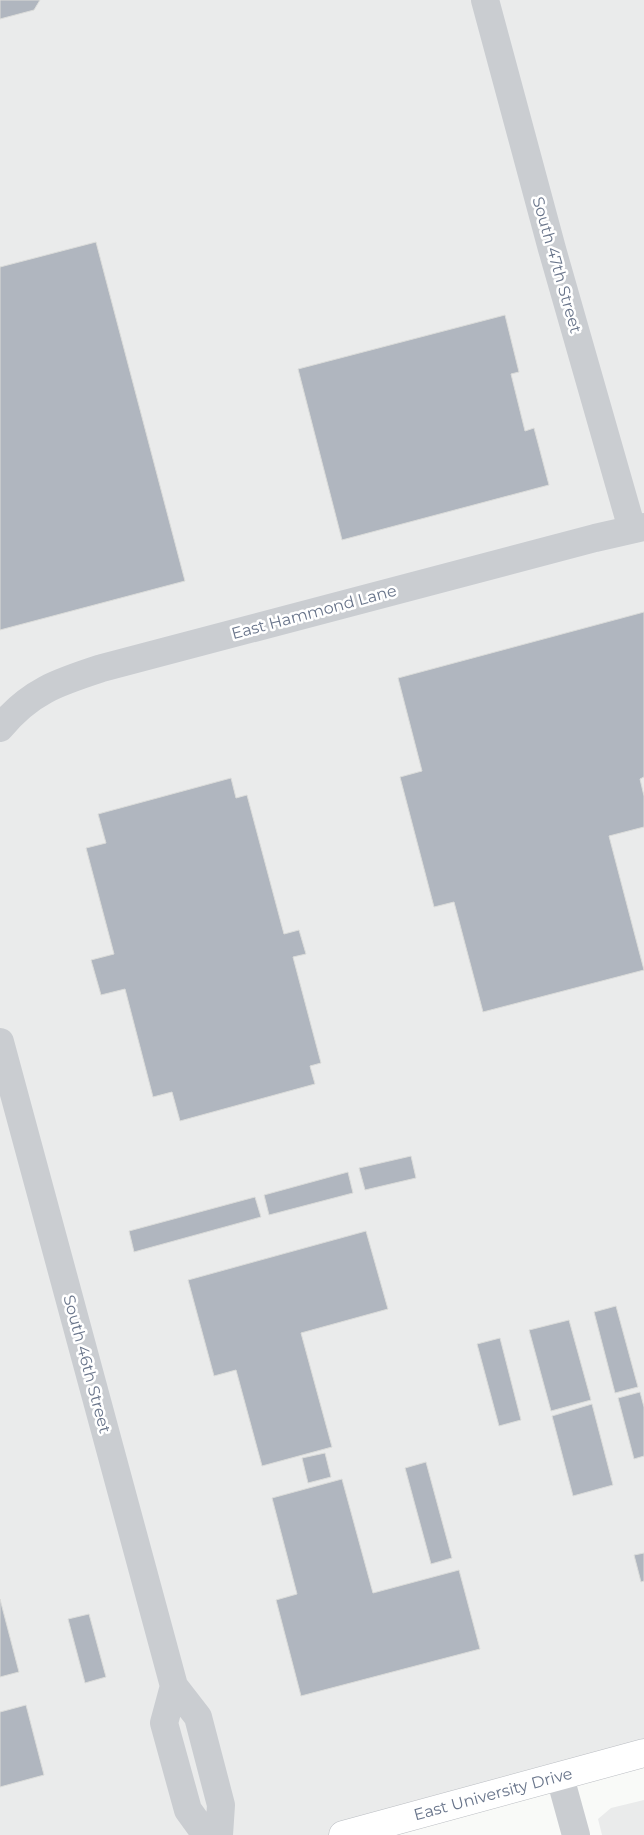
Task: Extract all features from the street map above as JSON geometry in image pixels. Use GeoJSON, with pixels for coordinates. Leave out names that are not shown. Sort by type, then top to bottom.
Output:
{"type":"FeatureCollection","features":[{"type":"Feature","properties":{"kind":"main road","name":"East University Drive"},"geometry":{"type":"LineString","coordinates":[[343,1835],[644,1753]]}},
{"type":"Feature","properties":{"kind":"street","name":"South 47th Street"},"geometry":{"type":"LineString","coordinates":[[485,0],[552,249],[638,528]]}},
{"type":"Feature","properties":{"kind":"street","name":"East Hammond Lane"},"geometry":{"type":"LineString","coordinates":[[0,728],[35,695],[58,682],[102,668],[638,528]]}},
{"type":"Feature","properties":{"kind":"street","name":"South 46th Street"},"geometry":{"type":"LineString","coordinates":[[0,1042],[174,1686],[198,1717],[221,1805],[219,1835]]}},
{"type":"Feature","properties":{"kind":"street"},"geometry":{"type":"LineString","coordinates":[[174,1686],[164,1723],[188,1810],[206,1835]]}},
{"type":"Feature","properties":{"kind":"street"},"geometry":{"type":"LineString","coordinates":[[560,1776],[576,1835]]}},
{"type":"Feature","properties":{"kind":"shaded area"},"geometry":{"type":"Polygon","coordinates":[[[0,0],[644,0],[644,1744],[343,1835],[0,1835],[0,0]]]}},
{"type":"Feature","properties":{"kind":"shaded area"},"geometry":{"type":"Polygon","coordinates":[[[644,1800],[644,1835],[602,1835],[598,1819],[611,1808],[644,1800]]]}},
{"type":"Feature","properties":{"kind":"building"},"geometry":{"type":"Polygon","coordinates":[[[0,0],[40,0],[34,10],[0,19],[0,0]]]}},
{"type":"Feature","properties":{"kind":"building"},"geometry":{"type":"Polygon","coordinates":[[[96,242],[185,581],[0,630],[0,267],[96,242]]]}},
{"type":"Feature","properties":{"kind":"building"},"geometry":{"type":"Polygon","coordinates":[[[505,315],[519,372],[511,374],[525,431],[534,428],[549,485],[342,540],[298,369],[505,315]]]}},
{"type":"Feature","properties":{"kind":"building"},"geometry":{"type":"Polygon","coordinates":[[[644,612],[644,777],[640,779],[644,796],[644,827],[609,836],[644,970],[483,1012],[454,902],[434,907],[400,777],[422,771],[398,678],[644,612]]]}},
{"type":"Feature","properties":{"kind":"building"},"geometry":{"type":"Polygon","coordinates":[[[231,778],[236,798],[247,795],[284,934],[299,930],[306,954],[293,957],[321,1063],[310,1066],[315,1084],[180,1121],[172,1092],[153,1097],[125,989],[101,995],[91,960],[114,954],[86,848],[106,843],[98,814],[231,778]]]}},
{"type":"Feature","properties":{"kind":"building"},"geometry":{"type":"Polygon","coordinates":[[[411,1156],[416,1178],[365,1190],[359,1168],[411,1156]]]}},
{"type":"Feature","properties":{"kind":"building"},"geometry":{"type":"Polygon","coordinates":[[[348,1172],[353,1193],[269,1215],[264,1195],[348,1172]]]}},
{"type":"Feature","properties":{"kind":"building"},"geometry":{"type":"Polygon","coordinates":[[[255,1197],[261,1217],[134,1252],[129,1231],[255,1197]]]}},
{"type":"Feature","properties":{"kind":"building"},"geometry":{"type":"Polygon","coordinates":[[[366,1231],[388,1309],[301,1333],[332,1447],[262,1466],[236,1370],[214,1376],[188,1280],[366,1231]]]}},
{"type":"Feature","properties":{"kind":"building"},"geometry":{"type":"Polygon","coordinates":[[[616,1306],[638,1387],[615,1393],[594,1312],[616,1306]]]}},
{"type":"Feature","properties":{"kind":"building"},"geometry":{"type":"Polygon","coordinates":[[[569,1320],[591,1400],[551,1411],[529,1330],[569,1320]]]}},
{"type":"Feature","properties":{"kind":"building"},"geometry":{"type":"Polygon","coordinates":[[[500,1338],[521,1420],[499,1426],[477,1344],[500,1338]]]}},
{"type":"Feature","properties":{"kind":"building"},"geometry":{"type":"Polygon","coordinates":[[[640,1392],[644,1407],[644,1456],[634,1459],[618,1398],[640,1392]]]}},
{"type":"Feature","properties":{"kind":"building"},"geometry":{"type":"Polygon","coordinates":[[[592,1404],[613,1485],[573,1496],[552,1416],[592,1404]]]}},
{"type":"Feature","properties":{"kind":"building"},"geometry":{"type":"Polygon","coordinates":[[[325,1453],[331,1477],[308,1483],[302,1458],[325,1453]]]}},
{"type":"Feature","properties":{"kind":"building"},"geometry":{"type":"Polygon","coordinates":[[[426,1462],[452,1558],[431,1564],[405,1468],[426,1462]]]}},
{"type":"Feature","properties":{"kind":"building"},"geometry":{"type":"Polygon","coordinates":[[[342,1479],[373,1593],[459,1570],[480,1649],[301,1696],[276,1600],[297,1594],[272,1498],[342,1479]]]}},
{"type":"Feature","properties":{"kind":"building"},"geometry":{"type":"Polygon","coordinates":[[[644,1553],[644,1581],[641,1582],[634,1555],[644,1553]]]}},
{"type":"Feature","properties":{"kind":"building"},"geometry":{"type":"Polygon","coordinates":[[[0,1599],[19,1672],[0,1677],[0,1599]]]}},
{"type":"Feature","properties":{"kind":"building"},"geometry":{"type":"Polygon","coordinates":[[[89,1614],[106,1677],[85,1683],[68,1619],[89,1614]]]}},
{"type":"Feature","properties":{"kind":"building"},"geometry":{"type":"Polygon","coordinates":[[[26,1705],[44,1775],[0,1787],[0,1712],[26,1705]]]}}]}
